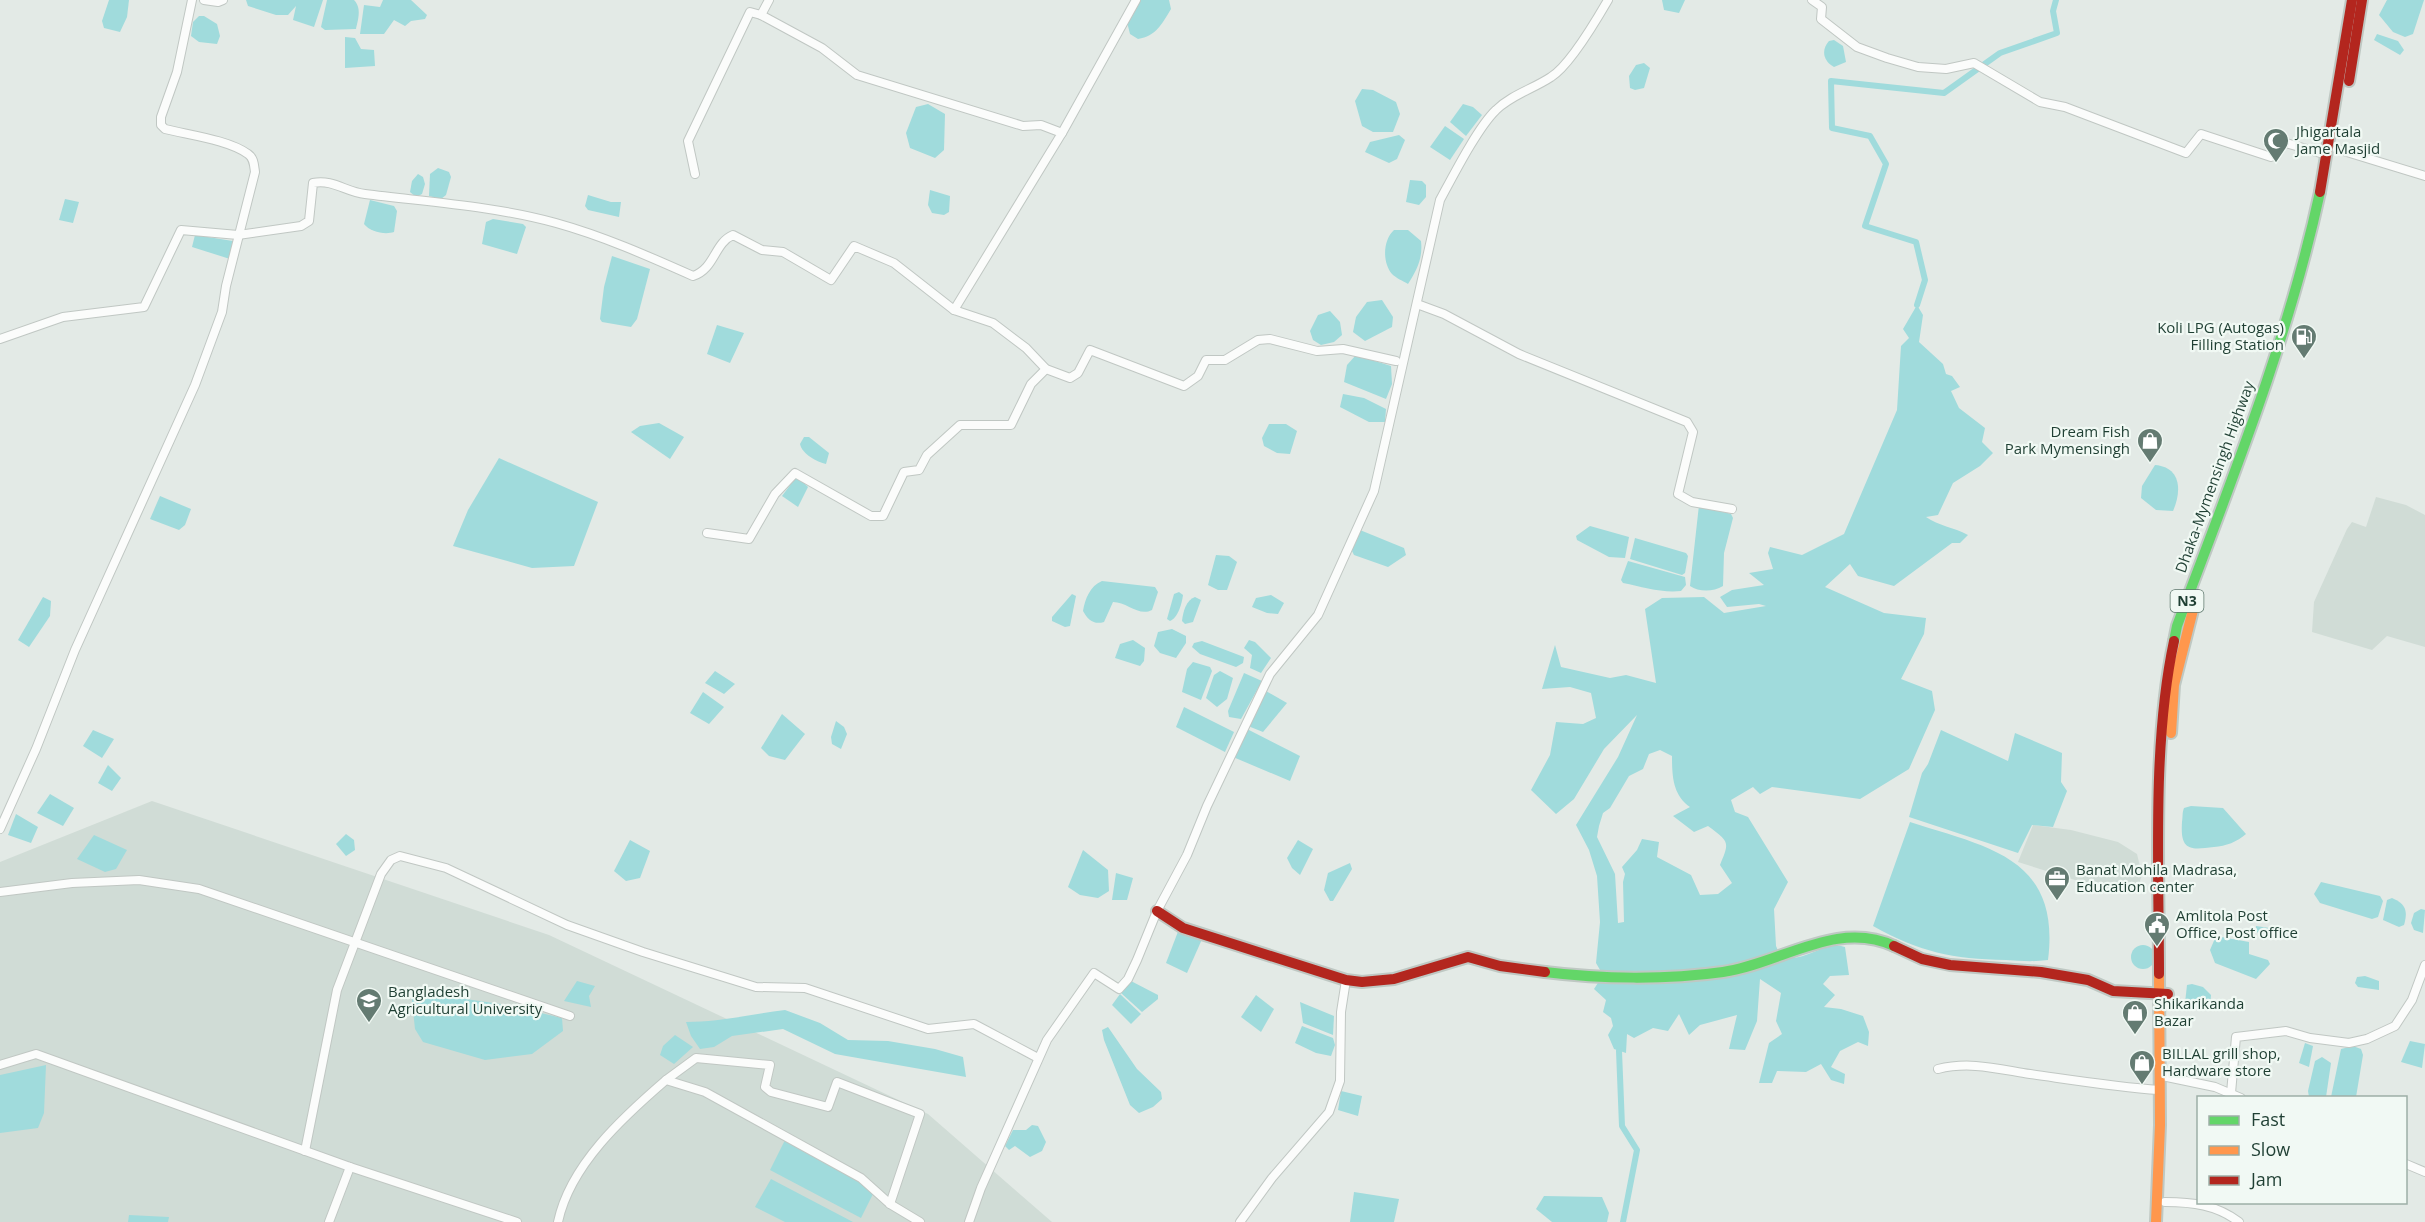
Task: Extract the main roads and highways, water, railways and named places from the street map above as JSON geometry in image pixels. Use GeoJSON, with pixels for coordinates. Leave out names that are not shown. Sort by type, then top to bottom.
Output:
{"type":"FeatureCollection","features":[{"type":"Feature","properties":{"kind":"main road","name":"Dhaka-Mymensingh Highway"},"geometry":{"type":"LineString","coordinates":[[2163,1222],[2167,1077],[2164,994],[2162,731],[2166,672],[2177,626],[2289,312],[2311,231],[2327,155],[2352,0]]}},
{"type":"Feature","properties":{"kind":"main road","name":"Dhaka-Mymensingh Highway"},"geometry":{"type":"LineString","coordinates":[[2156,1222],[2169,762],[2174,685],[2195,601],[2272,389],[2310,267],[2337,149],[2362,0]]}},
{"type":"Feature","properties":{"kind":"main road"},"geometry":{"type":"LineString","coordinates":[[1157,911],[1183,928],[1346,980],[1362,982],[1394,979],[1468,957],[1500,966],[1597,978],[1621,979],[1724,972],[1847,936],[1875,937],[1922,959],[1950,965],[1964,964],[2041,972],[2088,980],[2113,991],[2164,994]]}},
{"type":"Feature","properties":{"kind":"water"},"geometry":{"type":"Polygon","coordinates":[[[109,0],[129,0],[127,17],[120,32],[104,28],[102,21],[109,0]]]}},
{"type":"Feature","properties":{"kind":"water"},"geometry":{"type":"Polygon","coordinates":[[[246,0],[323,0],[314,27],[293,20],[296,6],[288,15],[276,15],[248,6],[246,0]]]}},
{"type":"Feature","properties":{"kind":"water"},"geometry":{"type":"Polygon","coordinates":[[[327,0],[354,0],[359,10],[356,29],[325,30],[321,27],[327,0]]]}},
{"type":"Feature","properties":{"kind":"water"},"geometry":{"type":"Polygon","coordinates":[[[383,0],[411,0],[427,15],[425,19],[411,21],[405,26],[394,20],[384,34],[360,34],[364,5],[380,7],[383,0]]]}},
{"type":"Feature","properties":{"kind":"water"},"geometry":{"type":"Polygon","coordinates":[[[1140,0],[1169,0],[1171,9],[1154,32],[1138,39],[1130,34],[1127,22],[1140,0]]]}},
{"type":"Feature","properties":{"kind":"water"},"geometry":{"type":"Polygon","coordinates":[[[1662,0],[1685,0],[1679,13],[1664,10],[1662,0]]]}},
{"type":"Feature","properties":{"kind":"water"},"geometry":{"type":"Polygon","coordinates":[[[2387,0],[2424,0],[2413,34],[2405,37],[2393,32],[2379,15],[2387,0]]]}},
{"type":"Feature","properties":{"kind":"water"},"geometry":{"type":"Polygon","coordinates":[[[199,16],[204,16],[217,24],[220,36],[217,44],[199,42],[191,36],[193,22],[199,16]]]}},
{"type":"Feature","properties":{"kind":"water"},"geometry":{"type":"Polygon","coordinates":[[[2377,34],[2398,41],[2404,50],[2400,55],[2374,40],[2377,34]]]}},
{"type":"Feature","properties":{"kind":"water"},"geometry":{"type":"Polygon","coordinates":[[[345,37],[355,38],[361,49],[374,50],[375,66],[345,68],[345,37]]]}},
{"type":"Feature","properties":{"kind":"water"},"geometry":{"type":"Polygon","coordinates":[[[1834,40],[1843,46],[1846,62],[1834,67],[1825,59],[1824,52],[1826,44],[1834,40]]]}},
{"type":"Feature","properties":{"kind":"water"},"geometry":{"type":"Polygon","coordinates":[[[1644,63],[1650,68],[1644,88],[1635,90],[1630,88],[1629,76],[1636,65],[1644,63]]]}},
{"type":"Feature","properties":{"kind":"water"},"geometry":{"type":"Polygon","coordinates":[[[1362,89],[1373,90],[1396,102],[1400,114],[1393,132],[1373,132],[1362,126],[1355,101],[1362,89]]]}},
{"type":"Feature","properties":{"kind":"water"},"geometry":{"type":"Polygon","coordinates":[[[928,104],[945,114],[944,150],[935,158],[910,148],[906,133],[916,107],[928,104]]]}},
{"type":"Feature","properties":{"kind":"water"},"geometry":{"type":"Polygon","coordinates":[[[1463,104],[1473,107],[1482,115],[1466,136],[1450,122],[1463,104]]]}},
{"type":"Feature","properties":{"kind":"water"},"geometry":{"type":"Polygon","coordinates":[[[1445,126],[1464,139],[1450,160],[1430,147],[1445,126]]]}},
{"type":"Feature","properties":{"kind":"water"},"geometry":{"type":"Polygon","coordinates":[[[1399,135],[1405,140],[1397,159],[1389,163],[1365,152],[1370,142],[1399,135]]]}},
{"type":"Feature","properties":{"kind":"water"},"geometry":{"type":"Polygon","coordinates":[[[438,168],[449,172],[451,177],[446,195],[441,199],[429,196],[430,174],[438,168]]]}},
{"type":"Feature","properties":{"kind":"water"},"geometry":{"type":"Polygon","coordinates":[[[418,174],[423,177],[425,184],[422,194],[416,197],[410,192],[412,181],[418,174]]]}},
{"type":"Feature","properties":{"kind":"water"},"geometry":{"type":"Polygon","coordinates":[[[1410,180],[1422,181],[1426,185],[1426,197],[1419,205],[1406,202],[1410,180]]]}},
{"type":"Feature","properties":{"kind":"water"},"geometry":{"type":"Polygon","coordinates":[[[930,190],[950,196],[949,212],[944,215],[932,213],[928,205],[930,190]]]}},
{"type":"Feature","properties":{"kind":"water"},"geometry":{"type":"Polygon","coordinates":[[[588,195],[611,202],[621,202],[619,217],[588,210],[585,206],[588,195]]]}},
{"type":"Feature","properties":{"kind":"water"},"geometry":{"type":"Polygon","coordinates":[[[65,199],[79,202],[73,223],[59,220],[65,199]]]}},
{"type":"Feature","properties":{"kind":"water"},"geometry":{"type":"Polygon","coordinates":[[[370,200],[394,206],[397,211],[394,232],[378,232],[364,224],[370,200]]]}},
{"type":"Feature","properties":{"kind":"water"},"geometry":{"type":"Polygon","coordinates":[[[493,219],[523,224],[526,227],[517,254],[482,244],[486,222],[493,219]]]}},
{"type":"Feature","properties":{"kind":"water"},"geometry":{"type":"Polygon","coordinates":[[[1394,230],[1408,230],[1421,241],[1419,264],[1408,284],[1392,274],[1385,257],[1388,239],[1394,230]]]}},
{"type":"Feature","properties":{"kind":"water"},"geometry":{"type":"Polygon","coordinates":[[[195,235],[233,241],[230,259],[192,247],[195,235]]]}},
{"type":"Feature","properties":{"kind":"water"},"geometry":{"type":"Polygon","coordinates":[[[612,256],[650,269],[637,319],[631,327],[602,322],[600,319],[604,287],[612,256]]]}},
{"type":"Feature","properties":{"kind":"water"},"geometry":{"type":"Polygon","coordinates":[[[1382,300],[1393,317],[1392,327],[1365,341],[1353,332],[1356,317],[1367,302],[1382,300]]]}},
{"type":"Feature","properties":{"kind":"water"},"geometry":{"type":"Polygon","coordinates":[[[1917,305],[1923,315],[1919,342],[1943,364],[1946,374],[1952,376],[1960,387],[1951,391],[1959,408],[1985,428],[1982,442],[1993,453],[1980,466],[1953,483],[1938,515],[1926,517],[1968,535],[1960,543],[1952,543],[1894,586],[1858,576],[1850,564],[1825,587],[1884,613],[1926,618],[1924,634],[1901,679],[1932,691],[1935,710],[1909,769],[1860,799],[1772,787],[1760,794],[1753,787],[1731,800],[1735,812],[1748,817],[1788,882],[1774,909],[1776,946],[1780,955],[1795,958],[1828,947],[1845,947],[1849,975],[1830,976],[1823,984],[1835,995],[1824,1007],[1841,1009],[1863,1016],[1869,1032],[1868,1046],[1858,1042],[1840,1051],[1831,1067],[1845,1074],[1844,1084],[1831,1080],[1821,1064],[1806,1072],[1777,1071],[1772,1083],[1759,1083],[1769,1043],[1782,1034],[1776,1021],[1781,993],[1760,979],[1757,1021],[1745,1050],[1729,1049],[1737,1015],[1700,1025],[1689,1035],[1679,1014],[1668,1031],[1653,1028],[1634,1038],[1627,1034],[1626,1053],[1614,1049],[1608,1035],[1613,1026],[1611,1018],[1603,1012],[1606,1000],[1594,989],[1603,975],[1596,963],[1600,922],[1597,876],[1589,850],[1576,825],[1618,757],[1637,715],[1604,749],[1574,799],[1556,814],[1531,790],[1550,755],[1556,722],[1583,724],[1596,718],[1591,693],[1570,687],[1542,689],[1555,645],[1561,667],[1610,678],[1626,675],[1656,683],[1645,609],[1662,598],[1704,597],[1724,613],[1766,606],[1759,604],[1727,607],[1720,597],[1732,590],[1764,585],[1749,573],[1773,569],[1768,553],[1770,547],[1802,555],[1844,534],[1897,410],[1901,346],[1909,338],[1903,329],[1917,305]],[[1660,750],[1649,754],[1643,769],[1629,776],[1610,808],[1603,813],[1597,837],[1615,874],[1618,923],[1624,922],[1623,882],[1625,874],[1622,867],[1637,850],[1642,839],[1659,842],[1657,857],[1691,875],[1700,895],[1718,894],[1732,883],[1720,865],[1726,846],[1724,839],[1708,826],[1694,832],[1673,816],[1690,807],[1677,791],[1672,771],[1672,756],[1660,750]]]}},
{"type":"Feature","properties":{"kind":"water"},"geometry":{"type":"Polygon","coordinates":[[[1330,311],[1340,322],[1342,335],[1334,342],[1321,345],[1313,340],[1310,331],[1318,315],[1330,311]]]}},
{"type":"Feature","properties":{"kind":"water"},"geometry":{"type":"Polygon","coordinates":[[[717,325],[744,333],[730,363],[707,354],[717,325]]]}},
{"type":"Feature","properties":{"kind":"water"},"geometry":{"type":"Polygon","coordinates":[[[1356,355],[1391,366],[1392,384],[1386,399],[1344,382],[1347,365],[1356,355]]]}},
{"type":"Feature","properties":{"kind":"water"},"geometry":{"type":"Polygon","coordinates":[[[1343,394],[1364,398],[1386,409],[1385,422],[1369,422],[1340,407],[1343,394]]]}},
{"type":"Feature","properties":{"kind":"water"},"geometry":{"type":"Polygon","coordinates":[[[659,423],[684,437],[670,459],[631,432],[640,426],[659,423]]]}},
{"type":"Feature","properties":{"kind":"water"},"geometry":{"type":"Polygon","coordinates":[[[1269,424],[1286,424],[1297,431],[1290,454],[1277,453],[1264,446],[1262,438],[1269,424]]]}},
{"type":"Feature","properties":{"kind":"water"},"geometry":{"type":"Polygon","coordinates":[[[804,437],[809,437],[829,453],[826,464],[814,459],[801,448],[800,444],[804,437]]]}},
{"type":"Feature","properties":{"kind":"water"},"geometry":{"type":"Polygon","coordinates":[[[499,458],[598,502],[574,566],[532,568],[453,546],[468,510],[499,458]]]}},
{"type":"Feature","properties":{"kind":"water"},"geometry":{"type":"Polygon","coordinates":[[[2155,465],[2170,470],[2177,481],[2178,496],[2173,511],[2156,510],[2141,498],[2142,486],[2155,465]]]}},
{"type":"Feature","properties":{"kind":"water"},"geometry":{"type":"Polygon","coordinates":[[[797,476],[808,487],[798,507],[782,496],[797,476]]]}},
{"type":"Feature","properties":{"kind":"water"},"geometry":{"type":"Polygon","coordinates":[[[160,496],[191,509],[185,525],[179,530],[150,519],[160,496]]]}},
{"type":"Feature","properties":{"kind":"water"},"geometry":{"type":"Polygon","coordinates":[[[1699,505],[1731,514],[1733,518],[1724,553],[1723,586],[1711,590],[1690,586],[1699,505]]]}},
{"type":"Feature","properties":{"kind":"water"},"geometry":{"type":"Polygon","coordinates":[[[1590,526],[1629,537],[1625,558],[1609,557],[1577,540],[1576,536],[1590,526]]]}},
{"type":"Feature","properties":{"kind":"water"},"geometry":{"type":"Polygon","coordinates":[[[1360,530],[1404,548],[1406,555],[1388,567],[1354,555],[1352,551],[1360,530]]]}},
{"type":"Feature","properties":{"kind":"water"},"geometry":{"type":"Polygon","coordinates":[[[1635,538],[1686,553],[1688,556],[1685,573],[1682,575],[1630,559],[1635,538]]]}},
{"type":"Feature","properties":{"kind":"water"},"geometry":{"type":"Polygon","coordinates":[[[1216,555],[1229,556],[1237,562],[1227,590],[1218,590],[1208,585],[1216,555]]]}},
{"type":"Feature","properties":{"kind":"water"},"geometry":{"type":"Polygon","coordinates":[[[1628,561],[1685,577],[1686,585],[1681,591],[1666,591],[1623,583],[1621,580],[1628,561]]]}},
{"type":"Feature","properties":{"kind":"water"},"geometry":{"type":"Polygon","coordinates":[[[1102,581],[1155,587],[1158,592],[1152,610],[1142,612],[1113,602],[1104,622],[1092,621],[1083,611],[1084,606],[1091,590],[1102,581]]]}},
{"type":"Feature","properties":{"kind":"water"},"geometry":{"type":"Polygon","coordinates":[[[1179,592],[1183,595],[1181,606],[1170,621],[1167,619],[1174,594],[1179,592]]]}},
{"type":"Feature","properties":{"kind":"water"},"geometry":{"type":"Polygon","coordinates":[[[1072,594],[1076,596],[1070,626],[1065,627],[1052,621],[1052,617],[1072,594]]]}},
{"type":"Feature","properties":{"kind":"water"},"geometry":{"type":"Polygon","coordinates":[[[1271,595],[1284,603],[1278,614],[1267,613],[1252,607],[1256,598],[1271,595]]]}},
{"type":"Feature","properties":{"kind":"water"},"geometry":{"type":"Polygon","coordinates":[[[43,597],[51,601],[50,616],[29,647],[18,640],[43,597]]]}},
{"type":"Feature","properties":{"kind":"water"},"geometry":{"type":"Polygon","coordinates":[[[1195,597],[1201,600],[1193,622],[1185,624],[1182,621],[1184,610],[1189,601],[1195,597]]]}},
{"type":"Feature","properties":{"kind":"water"},"geometry":{"type":"Polygon","coordinates":[[[1172,629],[1186,636],[1186,643],[1176,658],[1160,653],[1154,646],[1158,632],[1172,629]]]}},
{"type":"Feature","properties":{"kind":"water"},"geometry":{"type":"Polygon","coordinates":[[[1133,640],[1145,648],[1144,661],[1140,666],[1115,658],[1120,644],[1133,640]]]}},
{"type":"Feature","properties":{"kind":"water"},"geometry":{"type":"Polygon","coordinates":[[[1249,640],[1255,642],[1271,658],[1261,673],[1250,668],[1252,655],[1244,648],[1249,640]]]}},
{"type":"Feature","properties":{"kind":"water"},"geometry":{"type":"Polygon","coordinates":[[[1202,641],[1244,657],[1243,663],[1236,667],[1200,654],[1192,647],[1194,643],[1202,641]]]}},
{"type":"Feature","properties":{"kind":"water"},"geometry":{"type":"Polygon","coordinates":[[[1193,662],[1210,667],[1212,671],[1201,700],[1182,692],[1187,669],[1193,662]]]}},
{"type":"Feature","properties":{"kind":"water"},"geometry":{"type":"Polygon","coordinates":[[[715,671],[735,684],[724,694],[705,683],[715,671]]]}},
{"type":"Feature","properties":{"kind":"water"},"geometry":{"type":"Polygon","coordinates":[[[1220,671],[1233,678],[1227,699],[1217,707],[1206,698],[1214,675],[1220,671]]]}},
{"type":"Feature","properties":{"kind":"water"},"geometry":{"type":"Polygon","coordinates":[[[1244,673],[1262,681],[1241,719],[1229,717],[1228,711],[1244,673]]]}},
{"type":"Feature","properties":{"kind":"water"},"geometry":{"type":"Polygon","coordinates":[[[1266,691],[1287,703],[1263,732],[1248,726],[1266,691]]]}},
{"type":"Feature","properties":{"kind":"water"},"geometry":{"type":"Polygon","coordinates":[[[703,692],[724,707],[709,724],[690,713],[703,692]]]}},
{"type":"Feature","properties":{"kind":"water"},"geometry":{"type":"Polygon","coordinates":[[[1184,707],[1234,732],[1225,752],[1176,727],[1184,707]]]}},
{"type":"Feature","properties":{"kind":"water"},"geometry":{"type":"Polygon","coordinates":[[[782,714],[805,734],[785,760],[769,756],[761,748],[782,714]]]}},
{"type":"Feature","properties":{"kind":"water"},"geometry":{"type":"Polygon","coordinates":[[[836,721],[844,727],[847,734],[841,749],[832,744],[831,737],[836,721]]]}},
{"type":"Feature","properties":{"kind":"water"},"geometry":{"type":"Polygon","coordinates":[[[1247,729],[1300,756],[1290,781],[1233,757],[1247,729]]]}},
{"type":"Feature","properties":{"kind":"water"},"geometry":{"type":"Polygon","coordinates":[[[93,730],[114,739],[102,758],[83,746],[93,730]]]}},
{"type":"Feature","properties":{"kind":"water"},"geometry":{"type":"Polygon","coordinates":[[[1941,730],[2008,761],[2015,733],[2062,753],[2061,782],[2067,791],[2053,827],[2032,825],[2018,853],[1909,817],[1922,773],[1928,764],[1941,730]]]}},
{"type":"Feature","properties":{"kind":"water"},"geometry":{"type":"Polygon","coordinates":[[[108,765],[121,778],[112,791],[98,783],[108,765]]]}},
{"type":"Feature","properties":{"kind":"water"},"geometry":{"type":"Polygon","coordinates":[[[50,794],[74,808],[63,826],[37,813],[50,794]]]}},
{"type":"Feature","properties":{"kind":"water"},"geometry":{"type":"Polygon","coordinates":[[[2191,806],[2223,808],[2246,834],[2223,846],[2193,848],[2188,846],[2183,839],[2182,822],[2184,808],[2191,806]]]}},
{"type":"Feature","properties":{"kind":"water"},"geometry":{"type":"Polygon","coordinates":[[[16,814],[38,827],[31,843],[8,835],[16,814]]]}},
{"type":"Feature","properties":{"kind":"water"},"geometry":{"type":"Polygon","coordinates":[[[1910,822],[1991,849],[2013,862],[2030,878],[2043,898],[2049,926],[2048,960],[2022,961],[1953,956],[1921,948],[1873,926],[1910,822]]]}},
{"type":"Feature","properties":{"kind":"water"},"geometry":{"type":"Polygon","coordinates":[[[346,834],[354,840],[355,850],[346,856],[336,844],[346,834]]]}},
{"type":"Feature","properties":{"kind":"water"},"geometry":{"type":"Polygon","coordinates":[[[94,835],[127,850],[116,869],[105,872],[77,859],[94,835]]]}},
{"type":"Feature","properties":{"kind":"water"},"geometry":{"type":"Polygon","coordinates":[[[630,840],[650,851],[640,878],[626,881],[614,871],[630,840]]]}},
{"type":"Feature","properties":{"kind":"water"},"geometry":{"type":"Polygon","coordinates":[[[1298,840],[1313,849],[1300,875],[1292,868],[1287,858],[1298,840]]]}},
{"type":"Feature","properties":{"kind":"water"},"geometry":{"type":"Polygon","coordinates":[[[1083,850],[1108,870],[1109,891],[1098,898],[1080,895],[1068,887],[1083,850]]]}},
{"type":"Feature","properties":{"kind":"water"},"geometry":{"type":"Polygon","coordinates":[[[1350,863],[1352,869],[1333,901],[1330,901],[1324,890],[1328,873],[1350,863]]]}},
{"type":"Feature","properties":{"kind":"water"},"geometry":{"type":"Polygon","coordinates":[[[1116,873],[1133,878],[1127,900],[1112,900],[1116,873]]]}},
{"type":"Feature","properties":{"kind":"water"},"geometry":{"type":"Polygon","coordinates":[[[2321,882],[2380,896],[2383,901],[2378,917],[2372,919],[2320,903],[2314,894],[2321,882]]]}},
{"type":"Feature","properties":{"kind":"water"},"geometry":{"type":"Polygon","coordinates":[[[2392,898],[2403,905],[2406,912],[2404,925],[2399,927],[2383,920],[2387,900],[2392,898]]]}},
{"type":"Feature","properties":{"kind":"water"},"geometry":{"type":"Polygon","coordinates":[[[2421,909],[2425,910],[2423,933],[2414,930],[2411,923],[2414,913],[2421,909]]]}},
{"type":"Feature","properties":{"kind":"water"},"geometry":{"type":"Polygon","coordinates":[[[2256,926],[2283,930],[2287,934],[2282,939],[2256,932],[2256,926]]]}},
{"type":"Feature","properties":{"kind":"water"},"geometry":{"type":"Polygon","coordinates":[[[1179,929],[1203,937],[1187,973],[1166,963],[1179,929]]]}},
{"type":"Feature","properties":{"kind":"water"},"geometry":{"type":"Polygon","coordinates":[[[2216,936],[2249,942],[2249,954],[2268,960],[2270,964],[2256,979],[2215,963],[2210,950],[2216,936]]]}},
{"type":"Feature","properties":{"kind":"water"},"geometry":{"type":"Polygon","coordinates":[[[2143,945],[2151,949],[2155,957],[2151,965],[2143,969],[2135,965],[2131,957],[2135,949],[2143,945]]]}},
{"type":"Feature","properties":{"kind":"water"},"geometry":{"type":"Polygon","coordinates":[[[2365,976],[2379,981],[2379,990],[2358,987],[2355,983],[2357,977],[2365,976]]]}},
{"type":"Feature","properties":{"kind":"water"},"geometry":{"type":"Polygon","coordinates":[[[1129,980],[1158,995],[1158,999],[1142,1012],[1121,993],[1129,980]]]}},
{"type":"Feature","properties":{"kind":"water"},"geometry":{"type":"Polygon","coordinates":[[[577,981],[595,986],[589,996],[591,1007],[564,1001],[577,981]]]}},
{"type":"Feature","properties":{"kind":"water"},"geometry":{"type":"Polygon","coordinates":[[[2187,985],[2203,987],[2211,995],[2210,1007],[2185,1003],[2187,985]]]}},
{"type":"Feature","properties":{"kind":"water"},"geometry":{"type":"Polygon","coordinates":[[[411,991],[507,1005],[562,1018],[563,1031],[532,1054],[485,1060],[423,1042],[415,1029],[411,991]]]}},
{"type":"Feature","properties":{"kind":"water"},"geometry":{"type":"Polygon","coordinates":[[[1120,994],[1141,1014],[1131,1024],[1112,1005],[1120,994]]]}},
{"type":"Feature","properties":{"kind":"water"},"geometry":{"type":"Polygon","coordinates":[[[1256,995],[1274,1009],[1261,1032],[1241,1017],[1256,995]]]}},
{"type":"Feature","properties":{"kind":"water"},"geometry":{"type":"Polygon","coordinates":[[[1300,1002],[1334,1016],[1333,1035],[1303,1023],[1300,1002]]]}},
{"type":"Feature","properties":{"kind":"water"},"geometry":{"type":"Polygon","coordinates":[[[785,1010],[820,1023],[848,1040],[888,1041],[935,1049],[963,1057],[966,1077],[835,1054],[783,1029],[732,1036],[714,1047],[700,1049],[691,1036],[686,1022],[785,1010]]]}},
{"type":"Feature","properties":{"kind":"water"},"geometry":{"type":"Polygon","coordinates":[[[1302,1026],[1333,1038],[1335,1045],[1331,1056],[1316,1053],[1295,1043],[1302,1026]]]}},
{"type":"Feature","properties":{"kind":"water"},"geometry":{"type":"Polygon","coordinates":[[[1108,1027],[1137,1069],[1161,1092],[1162,1099],[1153,1107],[1139,1113],[1130,1105],[1104,1040],[1102,1030],[1108,1027]]]}},
{"type":"Feature","properties":{"kind":"water"},"geometry":{"type":"Polygon","coordinates":[[[675,1035],[693,1047],[674,1064],[660,1055],[663,1046],[675,1035]]]}},
{"type":"Feature","properties":{"kind":"water"},"geometry":{"type":"Polygon","coordinates":[[[2410,1041],[2425,1044],[2422,1068],[2401,1062],[2410,1041]]]}},
{"type":"Feature","properties":{"kind":"water"},"geometry":{"type":"Polygon","coordinates":[[[2305,1043],[2313,1046],[2309,1067],[2299,1063],[2305,1043]]]}},
{"type":"Feature","properties":{"kind":"water"},"geometry":{"type":"Polygon","coordinates":[[[2353,1046],[2361,1049],[2363,1055],[2356,1096],[2331,1096],[2341,1049],[2353,1046]]]}},
{"type":"Feature","properties":{"kind":"water"},"geometry":{"type":"Polygon","coordinates":[[[2322,1057],[2331,1063],[2326,1096],[2309,1096],[2315,1061],[2322,1057]]]}},
{"type":"Feature","properties":{"kind":"water"},"geometry":{"type":"Polygon","coordinates":[[[46,1065],[44,1113],[38,1128],[0,1133],[0,1075],[46,1065]]]}},
{"type":"Feature","properties":{"kind":"water"},"geometry":{"type":"Polygon","coordinates":[[[1341,1091],[1362,1096],[1358,1116],[1338,1110],[1341,1091]]]}},
{"type":"Feature","properties":{"kind":"water"},"geometry":{"type":"Polygon","coordinates":[[[1032,1125],[1038,1126],[1046,1142],[1042,1151],[1030,1157],[1015,1146],[1009,1150],[1005,1146],[1013,1130],[1026,1130],[1032,1125]]]}},
{"type":"Feature","properties":{"kind":"water"},"geometry":{"type":"Polygon","coordinates":[[[785,1140],[859,1180],[873,1194],[861,1218],[770,1170],[785,1140]]]}},
{"type":"Feature","properties":{"kind":"water"},"geometry":{"type":"Polygon","coordinates":[[[771,1179],[853,1222],[785,1222],[755,1207],[771,1179]]]}},
{"type":"Feature","properties":{"kind":"water"},"geometry":{"type":"Polygon","coordinates":[[[1354,1192],[1399,1199],[1394,1222],[1350,1222],[1354,1192]]]}},
{"type":"Feature","properties":{"kind":"water"},"geometry":{"type":"Polygon","coordinates":[[[1544,1196],[1602,1197],[1609,1213],[1607,1222],[1552,1222],[1536,1209],[1544,1196]]]}},
{"type":"Feature","properties":{"kind":"water"},"geometry":{"type":"Polygon","coordinates":[[[129,1215],[169,1217],[168,1222],[128,1222],[129,1215]]]}},
{"type":"Feature","properties":{"kind":"waterway"},"geometry":{"type":"LineString","coordinates":[[1917,305],[1925,280],[1916,242],[1865,226],[1886,164],[1870,136],[1832,128],[1831,81],[1944,93],[2000,53],[2057,33],[2053,11],[2056,0]]}},
{"type":"Feature","properties":{"kind":"waterway"},"geometry":{"type":"LineString","coordinates":[[1619,1051],[1622,1126],[1637,1150],[1623,1222]]}},
{"type":"Feature","properties":{"kind":"place","name":"Jhigartala Jame Masjid"},"geometry":{"type":"Point","coordinates":[2276,164]}},
{"type":"Feature","properties":{"kind":"place","name":"Koli LPG (Autogas) Filling Station"},"geometry":{"type":"Point","coordinates":[2304,360]}},
{"type":"Feature","properties":{"kind":"place","name":"Dream Fish Park Mymensingh"},"geometry":{"type":"Point","coordinates":[2150,464]}},
{"type":"Feature","properties":{"kind":"place","name":"Banat Mohila Madrasa, Education center"},"geometry":{"type":"Point","coordinates":[2057,902]}},
{"type":"Feature","properties":{"kind":"place","name":"Amlitola Post Office, Post office"},"geometry":{"type":"Point","coordinates":[2157,948]}},
{"type":"Feature","properties":{"kind":"place","name":"Bangladesh Agricultural University"},"geometry":{"type":"Point","coordinates":[369,1024]}},
{"type":"Feature","properties":{"kind":"place","name":"Shikarikanda Bazar"},"geometry":{"type":"Point","coordinates":[2135,1036]}},
{"type":"Feature","properties":{"kind":"place","name":"BILLAL grill shop, Hardware store"},"geometry":{"type":"Point","coordinates":[2142,1086]}}]}
